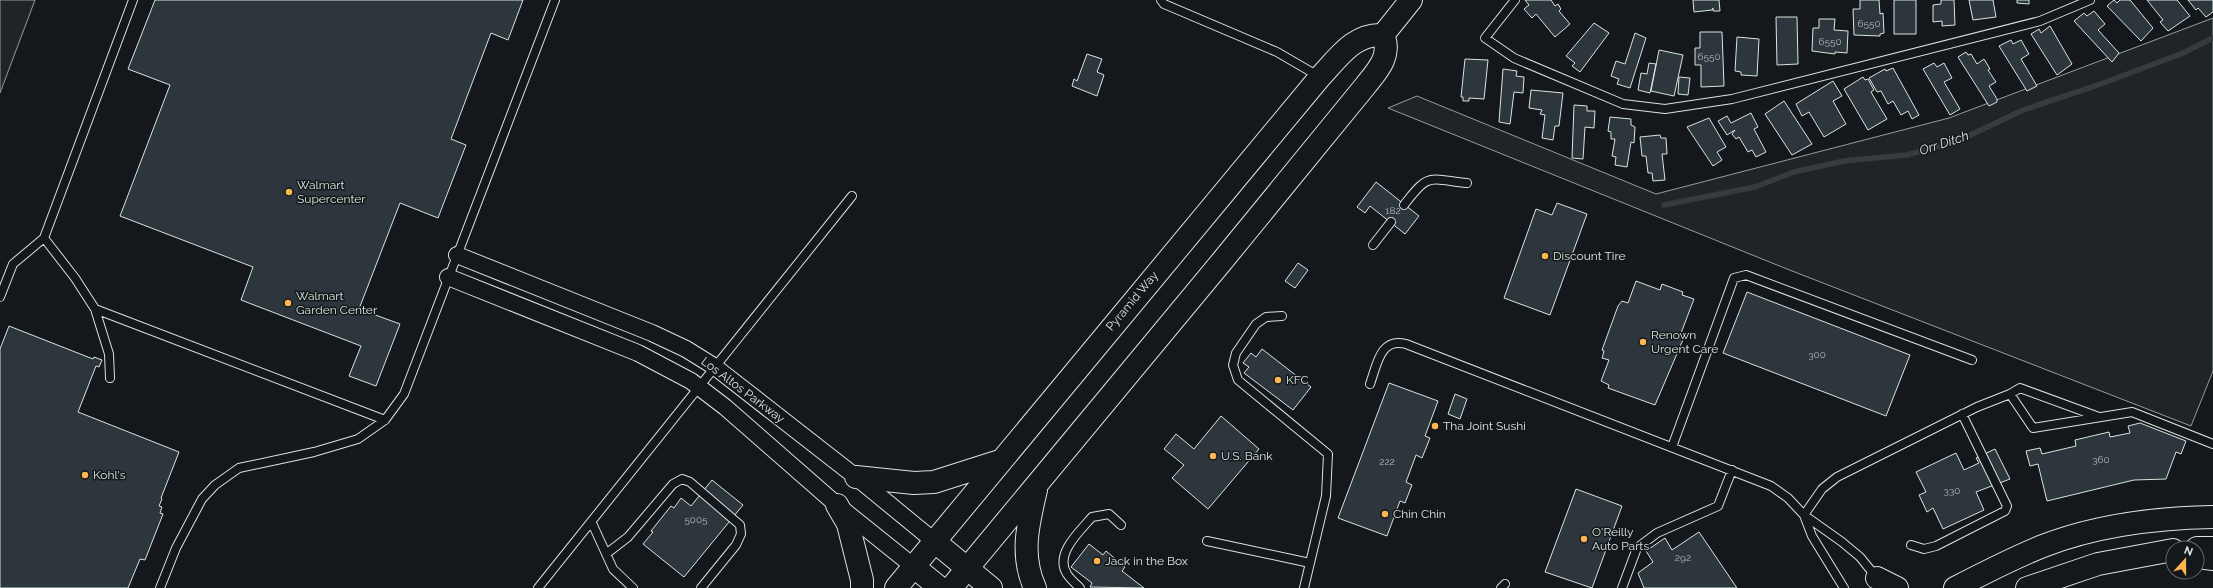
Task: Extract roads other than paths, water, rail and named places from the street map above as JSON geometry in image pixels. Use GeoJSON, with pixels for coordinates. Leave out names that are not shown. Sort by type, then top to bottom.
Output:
{"type":"FeatureCollection","features":[{"type":"Feature","properties":{"kind":"main road"},"geometry":{"type":"LineString","coordinates":[[951,588],[1377,70],[1386,54],[1387,44],[1383,35],[1411,0]]}},
{"type":"Feature","properties":{"kind":"main road","name":"Pyramid Way"},"geometry":{"type":"LineString","coordinates":[[896,588],[1320,77],[1346,49],[1360,39],[1374,34],[1383,35]]}},
{"type":"Feature","properties":{"kind":"main road"},"geometry":{"type":"LineString","coordinates":[[856,477],[914,483],[934,482],[1000,461]]}},
{"type":"Feature","properties":{"kind":"main road"},"geometry":{"type":"LineString","coordinates":[[1035,588],[1028,567],[1025,548],[1028,522],[1037,485]]}},
{"type":"Feature","properties":{"kind":"main road"},"geometry":{"type":"LineString","coordinates":[[837,504],[848,524],[862,580],[862,588]]}},
{"type":"Feature","properties":{"kind":"main road"},"geometry":{"type":"LineString","coordinates":[[1955,588],[2002,563],[2044,546],[2087,532],[2133,523],[2179,517],[2213,517]]}},
{"type":"Feature","properties":{"kind":"main road","name":"Los Altos Parkway"},"geometry":{"type":"LineString","coordinates":[[934,542],[991,588]]}},
{"type":"Feature","properties":{"kind":"main road"},"geometry":{"type":"LineString","coordinates":[[2028,588],[2098,564],[2165,551]]}},
{"type":"Feature","properties":{"kind":"main road","name":"Los Altos Parkway"},"geometry":{"type":"LineString","coordinates":[[913,566],[940,588]]}},
{"type":"Feature","properties":{"kind":"main road"},"geometry":{"type":"LineString","coordinates":[[1880,583],[1897,588]]}},
{"type":"Feature","properties":{"kind":"street","name":"Los Altos Parkway"},"geometry":{"type":"LineString","coordinates":[[457,255],[652,333],[686,349],[715,367],[856,477],[934,542]]}},
{"type":"Feature","properties":{"kind":"street","name":"Los Altos Parkway"},"geometry":{"type":"LineString","coordinates":[[448,277],[638,353],[666,367],[699,387],[725,406],[837,504],[913,566]]}},
{"type":"Feature","properties":{"kind":"street"},"geometry":{"type":"LineString","coordinates":[[2140,555],[2165,557]]}},
{"type":"Feature","properties":{"kind":"lane"},"geometry":{"type":"LineString","coordinates":[[0,298],[13,264],[44,238],[133,0]]}},
{"type":"Feature","properties":{"kind":"lane"},"geometry":{"type":"LineString","coordinates":[[160,588],[182,537],[202,499],[215,485],[239,468],[314,452],[358,439],[385,420],[404,394],[554,0]]}},
{"type":"Feature","properties":{"kind":"lane"},"geometry":{"type":"LineString","coordinates":[[1161,0],[1164,4],[1277,52],[1320,77]]}},
{"type":"Feature","properties":{"kind":"lane"},"geometry":{"type":"LineString","coordinates":[[1515,0],[1485,38],[1514,58],[1623,104],[1665,109],[1732,99],[2040,21],[2090,0]]}},
{"type":"Feature","properties":{"kind":"lane"},"geometry":{"type":"LineString","coordinates":[[1404,205],[1419,185],[1429,179],[1467,183]]}},
{"type":"Feature","properties":{"kind":"lane"},"geometry":{"type":"LineString","coordinates":[[538,588],[592,523],[852,196]]}},
{"type":"Feature","properties":{"kind":"lane"},"geometry":{"type":"LineString","coordinates":[[1373,245],[1391,222]]}},
{"type":"Feature","properties":{"kind":"lane"},"geometry":{"type":"LineString","coordinates":[[44,238],[75,278],[95,309],[110,354],[110,378]]}},
{"type":"Feature","properties":{"kind":"lane"},"geometry":{"type":"LineString","coordinates":[[1672,447],[1734,278],[1739,275],[1746,275],[1972,360]]}},
{"type":"Feature","properties":{"kind":"lane"},"geometry":{"type":"LineString","coordinates":[[95,309],[385,420]]}},
{"type":"Feature","properties":{"kind":"lane"},"geometry":{"type":"LineString","coordinates":[[1282,316],[1266,317],[1252,330],[1236,353],[1233,366],[1238,380],[1328,454],[1326,496],[1304,588]]}},
{"type":"Feature","properties":{"kind":"lane"},"geometry":{"type":"LineString","coordinates":[[1370,384],[1381,354],[1388,344],[1396,341],[1732,470],[1771,486],[1788,498],[1804,515],[1860,557],[1880,583]]}},
{"type":"Feature","properties":{"kind":"lane"},"geometry":{"type":"LineString","coordinates":[[1804,515],[1822,489],[1837,477],[1962,414],[2010,394],[2020,388],[2100,417]]}},
{"type":"Feature","properties":{"kind":"lane"},"geometry":{"type":"LineString","coordinates":[[2010,394],[2033,428],[2132,412],[2213,444]]}},
{"type":"Feature","properties":{"kind":"lane"},"geometry":{"type":"LineString","coordinates":[[1911,545],[1924,549],[1936,546],[2005,511],[2007,506],[1962,414]]}},
{"type":"Feature","properties":{"kind":"lane"},"geometry":{"type":"LineString","coordinates":[[1622,588],[1637,548],[1658,533],[1718,506],[1732,470]]}},
{"type":"Feature","properties":{"kind":"lane"},"geometry":{"type":"LineString","coordinates":[[606,554],[628,537],[673,484],[682,479],[690,482],[740,525],[741,534],[736,545],[701,588]]}},
{"type":"Feature","properties":{"kind":"lane"},"geometry":{"type":"LineString","coordinates":[[1080,588],[1066,574],[1063,556],[1073,538],[1092,517],[1108,514],[1121,525]]}},
{"type":"Feature","properties":{"kind":"lane"},"geometry":{"type":"LineString","coordinates":[[1804,515],[1812,536],[1844,588]]}},
{"type":"Feature","properties":{"kind":"lane"},"geometry":{"type":"LineString","coordinates":[[592,523],[618,576],[633,588]]}},
{"type":"Feature","properties":{"kind":"lane"},"geometry":{"type":"LineString","coordinates":[[1207,541],[1310,563]]}},
{"type":"Feature","properties":{"kind":"waterway","name":"Orr Ditch"},"geometry":{"type":"LineString","coordinates":[[1664,205],[1755,187],[1794,172],[1844,161],[1907,155],[1960,140],[2023,110],[2101,84],[2183,53],[2213,38]]}},
{"type":"Feature","properties":{"kind":"place","name":"Walmart Supercenter"},"geometry":{"type":"Point","coordinates":[289,192]}},
{"type":"Feature","properties":{"kind":"place","name":"Discount Tire"},"geometry":{"type":"Point","coordinates":[1545,256]}},
{"type":"Feature","properties":{"kind":"place","name":"Walmart Garden Center"},"geometry":{"type":"Point","coordinates":[288,303]}},
{"type":"Feature","properties":{"kind":"place","name":"Renown Urgent Care"},"geometry":{"type":"Point","coordinates":[1643,342]}},
{"type":"Feature","properties":{"kind":"place","name":"KFC"},"geometry":{"type":"Point","coordinates":[1278,380]}},
{"type":"Feature","properties":{"kind":"place","name":"Tha Joint Sushi"},"geometry":{"type":"Point","coordinates":[1435,426]}},
{"type":"Feature","properties":{"kind":"place","name":"U.S. Bank"},"geometry":{"type":"Point","coordinates":[1213,456]}},
{"type":"Feature","properties":{"kind":"place","name":"Kohl's"},"geometry":{"type":"Point","coordinates":[85,475]}},
{"type":"Feature","properties":{"kind":"place","name":"Chin Chin"},"geometry":{"type":"Point","coordinates":[1385,514]}},
{"type":"Feature","properties":{"kind":"place","name":"O'Reilly Auto Parts"},"geometry":{"type":"Point","coordinates":[1584,539]}},
{"type":"Feature","properties":{"kind":"place","name":"Jack in the Box"},"geometry":{"type":"Point","coordinates":[1097,561]}}]}
